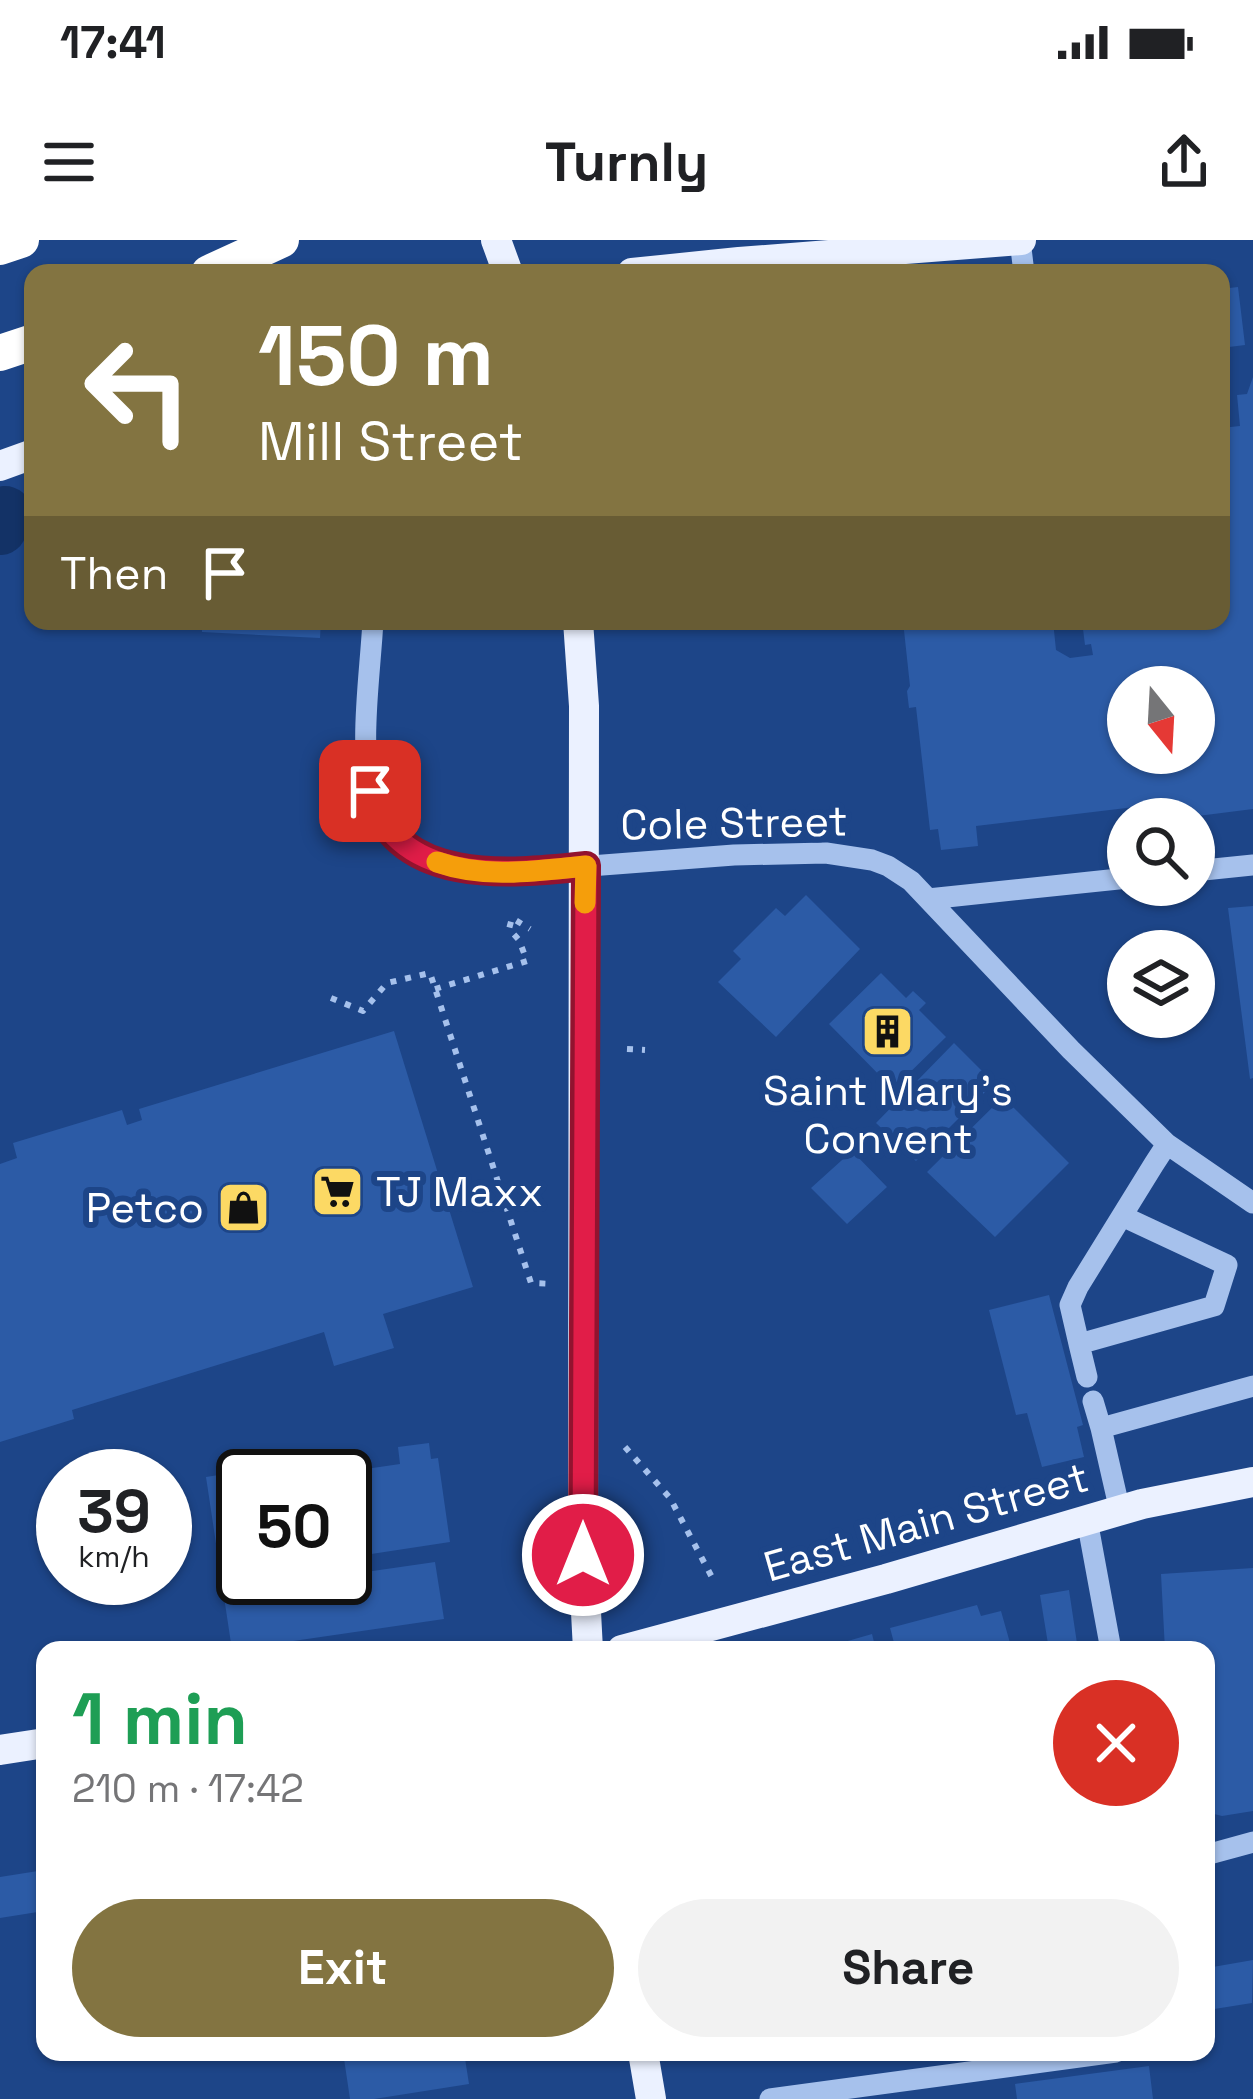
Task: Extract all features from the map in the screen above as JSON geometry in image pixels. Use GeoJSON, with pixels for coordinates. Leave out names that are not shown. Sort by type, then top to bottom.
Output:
{"type":"FeatureCollection","features":[{"type":"Feature","properties":{"kind":"highway"},"geometry":{"type":"LineString","coordinates":[[0,247],[20,240]]}},
{"type":"Feature","properties":{"kind":"highway"},"geometry":{"type":"LineString","coordinates":[[228,264],[280,240]]}},
{"type":"Feature","properties":{"kind":"main road"},"geometry":{"type":"LineString","coordinates":[[720,264],[1020,240]]}},
{"type":"Feature","properties":{"kind":"main road"},"geometry":{"type":"LineString","coordinates":[[579,630],[586,866],[583,1555],[588,1641]]}},
{"type":"Feature","properties":{"kind":"main road","name":"East Main Street"},"geometry":{"type":"LineString","coordinates":[[655,1641],[1120,1511],[1253,1482]]}},
{"type":"Feature","properties":{"kind":"main road"},"geometry":{"type":"LineString","coordinates":[[0,1750],[36,1744]]}},
{"type":"Feature","properties":{"kind":"main road"},"geometry":{"type":"LineString","coordinates":[[645,2061],[651,2099]]}},
{"type":"Feature","properties":{"kind":"street","name":"Cole Street"},"geometry":{"type":"LineString","coordinates":[[373,630],[368,772],[373,803],[387,826],[416,851],[456,868],[499,873],[797,852],[872,860],[900,873],[928,899],[1167,1144],[1253,1203]]}},
{"type":"Feature","properties":{"kind":"street"},"geometry":{"type":"LineString","coordinates":[[1215,870],[1253,865]]}},
{"type":"Feature","properties":{"kind":"street"},"geometry":{"type":"LineString","coordinates":[[928,899],[1107,880]]}},
{"type":"Feature","properties":{"kind":"street"},"geometry":{"type":"LineString","coordinates":[[1087,1377],[1070,1305],[1167,1144]]}},
{"type":"Feature","properties":{"kind":"street"},"geometry":{"type":"LineString","coordinates":[[1079,1345],[1214,1306],[1227,1264],[1123,1216]]}},
{"type":"Feature","properties":{"kind":"street"},"geometry":{"type":"LineString","coordinates":[[1100,1428],[1253,1386]]}},
{"type":"Feature","properties":{"kind":"street"},"geometry":{"type":"LineString","coordinates":[[1093,1401],[1120,1511]]}},
{"type":"Feature","properties":{"kind":"street"},"geometry":{"type":"LineString","coordinates":[[1088,1520],[1109,1641]]}},
{"type":"Feature","properties":{"kind":"street"},"geometry":{"type":"LineString","coordinates":[[1215,1853],[1253,1842]]}},
{"type":"Feature","properties":{"kind":"street"},"geometry":{"type":"LineString","coordinates":[[770,2099],[1050,2061]]}},
{"type":"Feature","properties":{"kind":"path"},"geometry":{"type":"LineString","coordinates":[[435,989],[527,961],[509,929],[512,918],[530,929]]}},
{"type":"Feature","properties":{"kind":"path"},"geometry":{"type":"LineString","coordinates":[[332,998],[362,1011],[387,983],[430,973],[531,1283],[585,1286]]}},
{"type":"Feature","properties":{"kind":"path"},"geometry":{"type":"LineString","coordinates":[[626,1049],[645,1049]]}},
{"type":"Feature","properties":{"kind":"path"},"geometry":{"type":"LineString","coordinates":[[625,1447],[670,1498],[716,1583]]}},
{"type":"Feature","properties":{"kind":"building"},"geometry":{"type":"Polygon","coordinates":[[[1238,287],[1245,345],[1230,347],[1230,288],[1238,287]]]}},
{"type":"Feature","properties":{"kind":"building"},"geometry":{"type":"Polygon","coordinates":[[[1253,377],[1253,809],[1215,814],[1215,798],[1107,798],[1107,810],[976,826],[978,846],[941,850],[938,829],[930,830],[916,707],[909,708],[904,630],[1054,630],[1056,650],[1070,658],[1093,655],[1091,644],[1085,645],[1083,630],[1230,630],[1230,427],[1240,426],[1237,395],[1247,394],[1253,377]]]}},
{"type":"Feature","properties":{"kind":"building"},"geometry":{"type":"Polygon","coordinates":[[[202,630],[320,630],[320,638],[202,630]]]}},
{"type":"Feature","properties":{"kind":"building"},"geometry":{"type":"Polygon","coordinates":[[[806,895],[860,949],[776,1037],[718,982],[741,959],[733,951],[776,908],[785,916],[806,895]]]}},
{"type":"Feature","properties":{"kind":"building"},"geometry":{"type":"Polygon","coordinates":[[[1253,906],[1253,1078],[1250,1079],[1228,908],[1253,906]]]}},
{"type":"Feature","properties":{"kind":"building","name":"Saint Mary's Convent"},"geometry":{"type":"Polygon","coordinates":[[[881,973],[906,998],[913,991],[926,1003],[919,1010],[946,1037],[893,1089],[829,1024],[881,973]]]}},
{"type":"Feature","properties":{"kind":"building"},"geometry":{"type":"Polygon","coordinates":[[[394,1031],[473,1287],[383,1314],[394,1348],[334,1366],[324,1332],[72,1410],[74,1419],[0,1442],[0,1164],[17,1158],[13,1143],[122,1110],[127,1125],[142,1120],[139,1109],[394,1031]]]}},
{"type":"Feature","properties":{"kind":"building"},"geometry":{"type":"Polygon","coordinates":[[[954,1043],[994,1083],[916,1161],[876,1123],[954,1043]]]}},
{"type":"Feature","properties":{"kind":"building"},"geometry":{"type":"Polygon","coordinates":[[[1003,1097],[1069,1163],[995,1237],[927,1172],[1003,1097]]]}},
{"type":"Feature","properties":{"kind":"building"},"geometry":{"type":"Polygon","coordinates":[[[852,1151],[887,1187],[847,1224],[811,1188],[852,1151]]]}},
{"type":"Feature","properties":{"kind":"building"},"geometry":{"type":"Polygon","coordinates":[[[1049,1295],[1083,1425],[1077,1427],[1084,1457],[1042,1467],[1027,1413],[1016,1415],[989,1310],[1049,1295]]]}},
{"type":"Feature","properties":{"kind":"building"},"geometry":{"type":"Polygon","coordinates":[[[429,1443],[431,1459],[438,1458],[450,1542],[372,1554],[372,1468],[400,1464],[398,1447],[429,1443]]]}},
{"type":"Feature","properties":{"kind":"building"},"geometry":{"type":"Polygon","coordinates":[[[216,1475],[216,1544],[206,1477],[216,1475]]]}},
{"type":"Feature","properties":{"kind":"building"},"geometry":{"type":"Polygon","coordinates":[[[435,1562],[444,1619],[294,1641],[231,1641],[225,1605],[372,1605],[372,1571],[435,1562]]]}},
{"type":"Feature","properties":{"kind":"building"},"geometry":{"type":"Polygon","coordinates":[[[1253,1568],[1253,1811],[1215,1814],[1215,1641],[1165,1641],[1161,1574],[1253,1568]]]}},
{"type":"Feature","properties":{"kind":"building"},"geometry":{"type":"Polygon","coordinates":[[[1069,1590],[1077,1641],[1048,1641],[1040,1595],[1069,1590]]]}},
{"type":"Feature","properties":{"kind":"building"},"geometry":{"type":"Polygon","coordinates":[[[977,1605],[981,1616],[1001,1611],[1009,1641],[894,1641],[890,1628],[977,1605]]]}},
{"type":"Feature","properties":{"kind":"building"},"geometry":{"type":"Polygon","coordinates":[[[872,1634],[874,1641],[848,1641],[872,1634]]]}},
{"type":"Feature","properties":{"kind":"building"},"geometry":{"type":"Polygon","coordinates":[[[36,1871],[36,1912],[0,1918],[0,1877],[36,1871]]]}},
{"type":"Feature","properties":{"kind":"building"},"geometry":{"type":"Polygon","coordinates":[[[1253,1960],[1252,2003],[1215,2009],[1215,1967],[1253,1960]]]}},
{"type":"Feature","properties":{"kind":"building"},"geometry":{"type":"Polygon","coordinates":[[[344,2061],[465,2061],[469,2084],[350,2099],[344,2061]]]}},
{"type":"Feature","properties":{"kind":"building"},"geometry":{"type":"Polygon","coordinates":[[[1149,2066],[1153,2099],[1017,2099],[1015,2084],[1149,2066]]]}},
{"type":"Feature","properties":{"kind":"waterway"},"geometry":{"type":"LineString","coordinates":[[0,528],[5,513]]}},
{"type":"Feature","properties":{"kind":"slow traffic"},"geometry":{"type":"LineString","coordinates":[[437,862],[499,873],[586,866],[585,903]]}},
{"type":"Feature","properties":{"kind":"place","name":"Saint Mary's Convent"},"geometry":{"type":"Point","coordinates":[888,1031]}},
{"type":"Feature","properties":{"kind":"place","name":"TJ Maxx"},"geometry":{"type":"Point","coordinates":[337,1191]}},
{"type":"Feature","properties":{"kind":"place","name":"Petco"},"geometry":{"type":"Point","coordinates":[243,1207]}},
{"type":"Feature","properties":{"kind":"route"},"geometry":{"type":"LineString","coordinates":[[370,791],[395,835],[440,863],[499,873],[586,866],[583,1555]]}}]}
